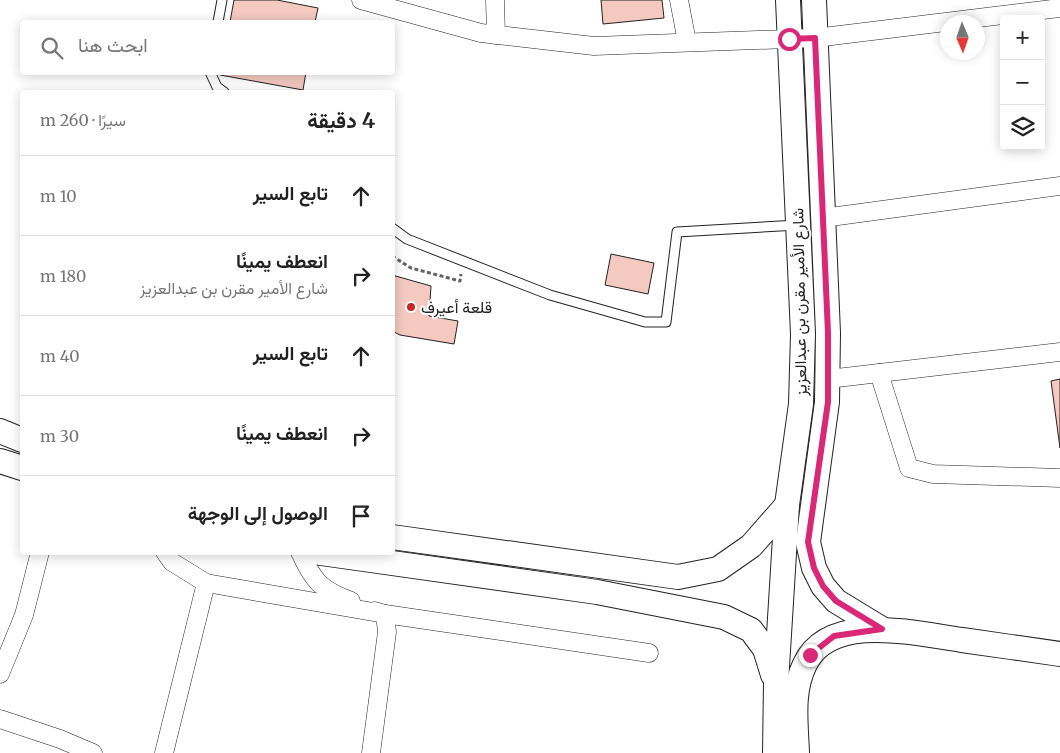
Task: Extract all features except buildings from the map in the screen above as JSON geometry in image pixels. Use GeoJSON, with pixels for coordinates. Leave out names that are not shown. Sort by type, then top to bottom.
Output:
{"type":"FeatureCollection","features":[{"type":"Feature","properties":{"kind":"street"},"geometry":{"type":"LineString","coordinates":[[361,0],[481,33],[594,46],[815,38],[1060,8]]}},
{"type":"Feature","properties":{"kind":"street"},"geometry":{"type":"LineString","coordinates":[[495,0],[496,35]]}},
{"type":"Feature","properties":{"kind":"street"},"geometry":{"type":"LineString","coordinates":[[679,0],[687,42]]}},
{"type":"Feature","properties":{"kind":"street","name":"شارع الأمير مقرن بن عبدالعزيز"},"geometry":{"type":"LineString","coordinates":[[775,753],[776,683],[787,505],[801,404],[803,334],[788,0]]}},
{"type":"Feature","properties":{"kind":"street","name":"شارع الأمير مقرن بن عبدالعزيز"},"geometry":{"type":"LineString","coordinates":[[814,0],[828,402],[808,542],[814,568],[823,586],[836,601],[882,629]]}},
{"type":"Feature","properties":{"kind":"street"},"geometry":{"type":"LineString","coordinates":[[823,218],[1060,186]]}},
{"type":"Feature","properties":{"kind":"street"},"geometry":{"type":"LineString","coordinates":[[828,379],[1060,352]]}},
{"type":"Feature","properties":{"kind":"street"},"geometry":{"type":"LineString","coordinates":[[879,373],[908,468],[933,474],[1060,478]]}},
{"type":"Feature","properties":{"kind":"street"},"geometry":{"type":"LineString","coordinates":[[0,432],[20,439]]}},
{"type":"Feature","properties":{"kind":"street"},"geometry":{"type":"LineString","coordinates":[[0,461],[20,467]]}},
{"type":"Feature","properties":{"kind":"street"},"geometry":{"type":"LineString","coordinates":[[395,537],[678,576],[718,569],[751,546],[787,505]]}},
{"type":"Feature","properties":{"kind":"street"},"geometry":{"type":"LineString","coordinates":[[0,674],[24,615],[39,555]]}},
{"type":"Feature","properties":{"kind":"street"},"geometry":{"type":"LineString","coordinates":[[167,555],[172,562],[206,583],[385,614],[649,652]]}},
{"type":"Feature","properties":{"kind":"street"},"geometry":{"type":"LineString","coordinates":[[301,555],[311,577],[334,595],[385,614]]}},
{"type":"Feature","properties":{"kind":"street"},"geometry":{"type":"LineString","coordinates":[[335,555],[596,592],[724,617],[751,630],[765,648],[776,683]]}},
{"type":"Feature","properties":{"kind":"street"},"geometry":{"type":"LineString","coordinates":[[164,753],[206,583]]}},
{"type":"Feature","properties":{"kind":"street"},"geometry":{"type":"LineString","coordinates":[[371,753],[387,632],[385,614]]}},
{"type":"Feature","properties":{"kind":"street"},"geometry":{"type":"LineString","coordinates":[[797,753],[795,696],[805,663],[817,648],[834,636],[882,629],[1060,654]]}},
{"type":"Feature","properties":{"kind":"street"},"geometry":{"type":"LineString","coordinates":[[0,719],[59,746],[93,753]]}},
{"type":"Feature","properties":{"kind":"lane"},"geometry":{"type":"LineString","coordinates":[[218,20],[222,0]]}},
{"type":"Feature","properties":{"kind":"lane"},"geometry":{"type":"LineString","coordinates":[[211,75],[217,87],[221,90]]}},
{"type":"Feature","properties":{"kind":"lane"},"geometry":{"type":"LineString","coordinates":[[395,230],[407,239],[550,296],[645,322],[666,322],[677,232],[798,225]]}},
{"type":"Feature","properties":{"kind":"path"},"geometry":{"type":"LineString","coordinates":[[395,258],[411,268],[460,281],[463,261]]}},
{"type":"Feature","properties":{"kind":"place","name":"قلعة أعيرف"},"geometry":{"type":"Point","coordinates":[411,307]}},
{"type":"Feature","properties":{"kind":"route"},"geometry":{"type":"LineString","coordinates":[[789,39],[815,38],[828,333],[828,402],[808,542],[814,568],[823,586],[836,601],[882,629],[849,632],[834,636],[810,655]]}}]}
